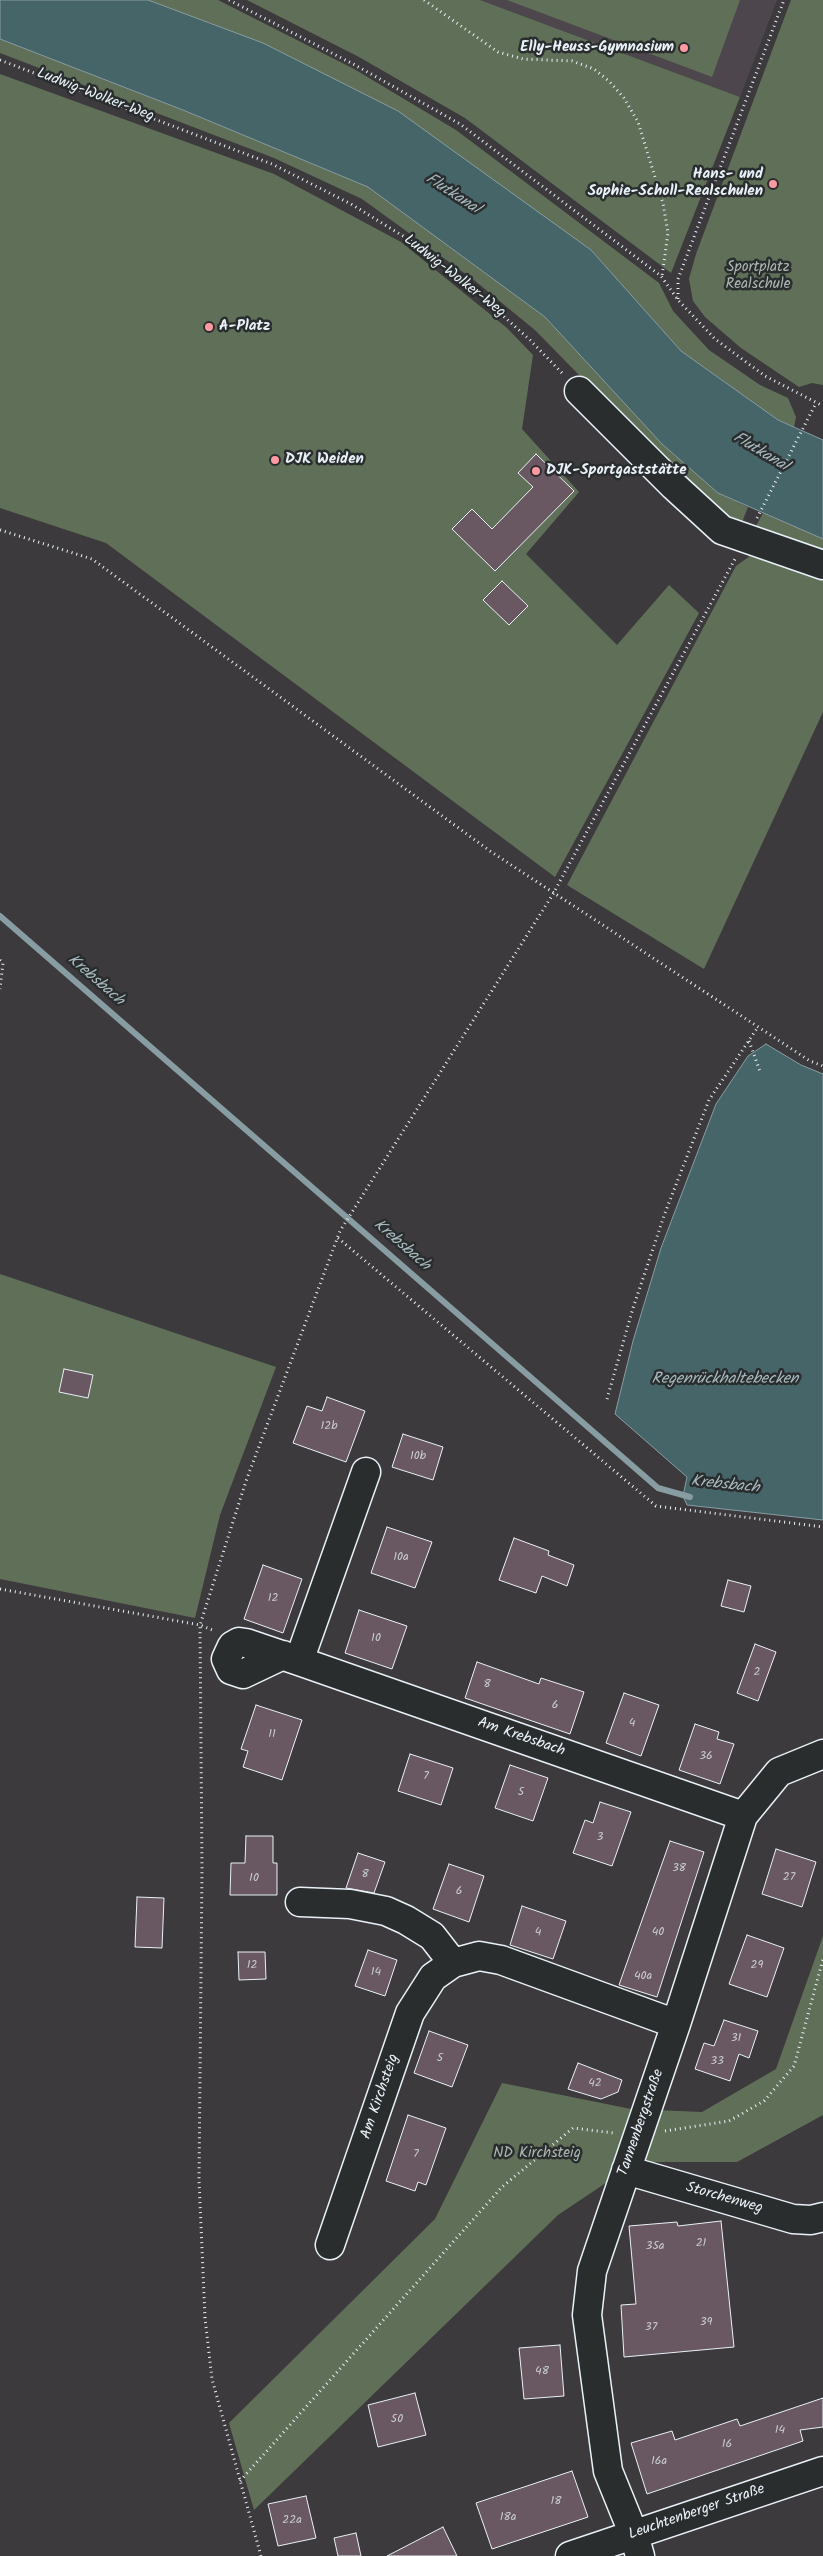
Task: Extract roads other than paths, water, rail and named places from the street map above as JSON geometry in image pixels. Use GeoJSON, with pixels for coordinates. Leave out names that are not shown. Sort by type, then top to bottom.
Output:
{"type":"FeatureCollection","features":[{"type":"Feature","properties":{"kind":"street"},"geometry":{"type":"LineString","coordinates":[[579,391],[674,486],[722,530],[823,565]]}},
{"type":"Feature","properties":{"kind":"street","name":"Am Krebsbach"},"geometry":{"type":"LineString","coordinates":[[366,1472],[291,1658],[743,1816]]}},
{"type":"Feature","properties":{"kind":"street","name":"Tannenbergstraße"},"geometry":{"type":"LineString","coordinates":[[637,2545],[608,2471],[586,2315],[592,2271],[676,2024],[743,1816],[779,1772],[823,1754]]}},
{"type":"Feature","properties":{"kind":"street"},"geometry":{"type":"LineString","coordinates":[[300,1902],[350,1904],[386,1912],[406,1920],[432,1936],[454,1963]]}},
{"type":"Feature","properties":{"kind":"street","name":"Am Kirchsteig"},"geometry":{"type":"LineString","coordinates":[[330,2245],[410,2014],[433,1977],[454,1963],[479,1956],[501,1960],[676,2024]]}},
{"type":"Feature","properties":{"kind":"street","name":"Storchenweg"},"geometry":{"type":"LineString","coordinates":[[626,2170],[792,2219],[811,2220],[823,2217]]}},
{"type":"Feature","properties":{"kind":"street","name":"Leuchtenberger Straße"},"geometry":{"type":"LineString","coordinates":[[570,2556],[637,2545],[823,2470]]}},
{"type":"Feature","properties":{"kind":"water","name":"Flutkanal"},"geometry":{"type":"Polygon","coordinates":[[[0,0],[148,0],[263,43],[398,111],[591,250],[681,351],[778,420],[823,440],[823,539],[718,493],[662,444],[545,317],[368,187],[183,110],[0,39],[0,0]]]}},
{"type":"Feature","properties":{"kind":"water","name":"Regenrückhaltebecken"},"geometry":{"type":"Polygon","coordinates":[[[766,1044],[801,1065],[823,1074],[823,1520],[687,1505],[683,1496],[687,1477],[615,1414],[633,1341],[661,1248],[716,1104],[748,1056],[766,1044]]]}},
{"type":"Feature","properties":{"kind":"waterway","name":"Krebsbach"},"geometry":{"type":"LineString","coordinates":[[0,916],[658,1488],[690,1497]]}},
{"type":"Feature","properties":{"kind":"place","name":"Elly-Heuss-Gymnasium"},"geometry":{"type":"Point","coordinates":[684,48]}},
{"type":"Feature","properties":{"kind":"place","name":"Hans- und Sophie-Scholl-Realschulen"},"geometry":{"type":"Point","coordinates":[773,184]}},
{"type":"Feature","properties":{"kind":"place","name":"A-Platz"},"geometry":{"type":"Point","coordinates":[209,327]}},
{"type":"Feature","properties":{"kind":"place","name":"DJK Weiden"},"geometry":{"type":"Point","coordinates":[275,460]}},
{"type":"Feature","properties":{"kind":"place","name":"DJK-Sportgaststätte"},"geometry":{"type":"Point","coordinates":[536,471]}},
{"type":"Feature","properties":{"kind":"park label","name":"Sportplatz Realschule"},"geometry":{"type":"Point","coordinates":[758,276]}},
{"type":"Feature","properties":{"kind":"park label","name":"ND Kirchsteig"},"geometry":{"type":"Point","coordinates":[537,2154]}}]}
